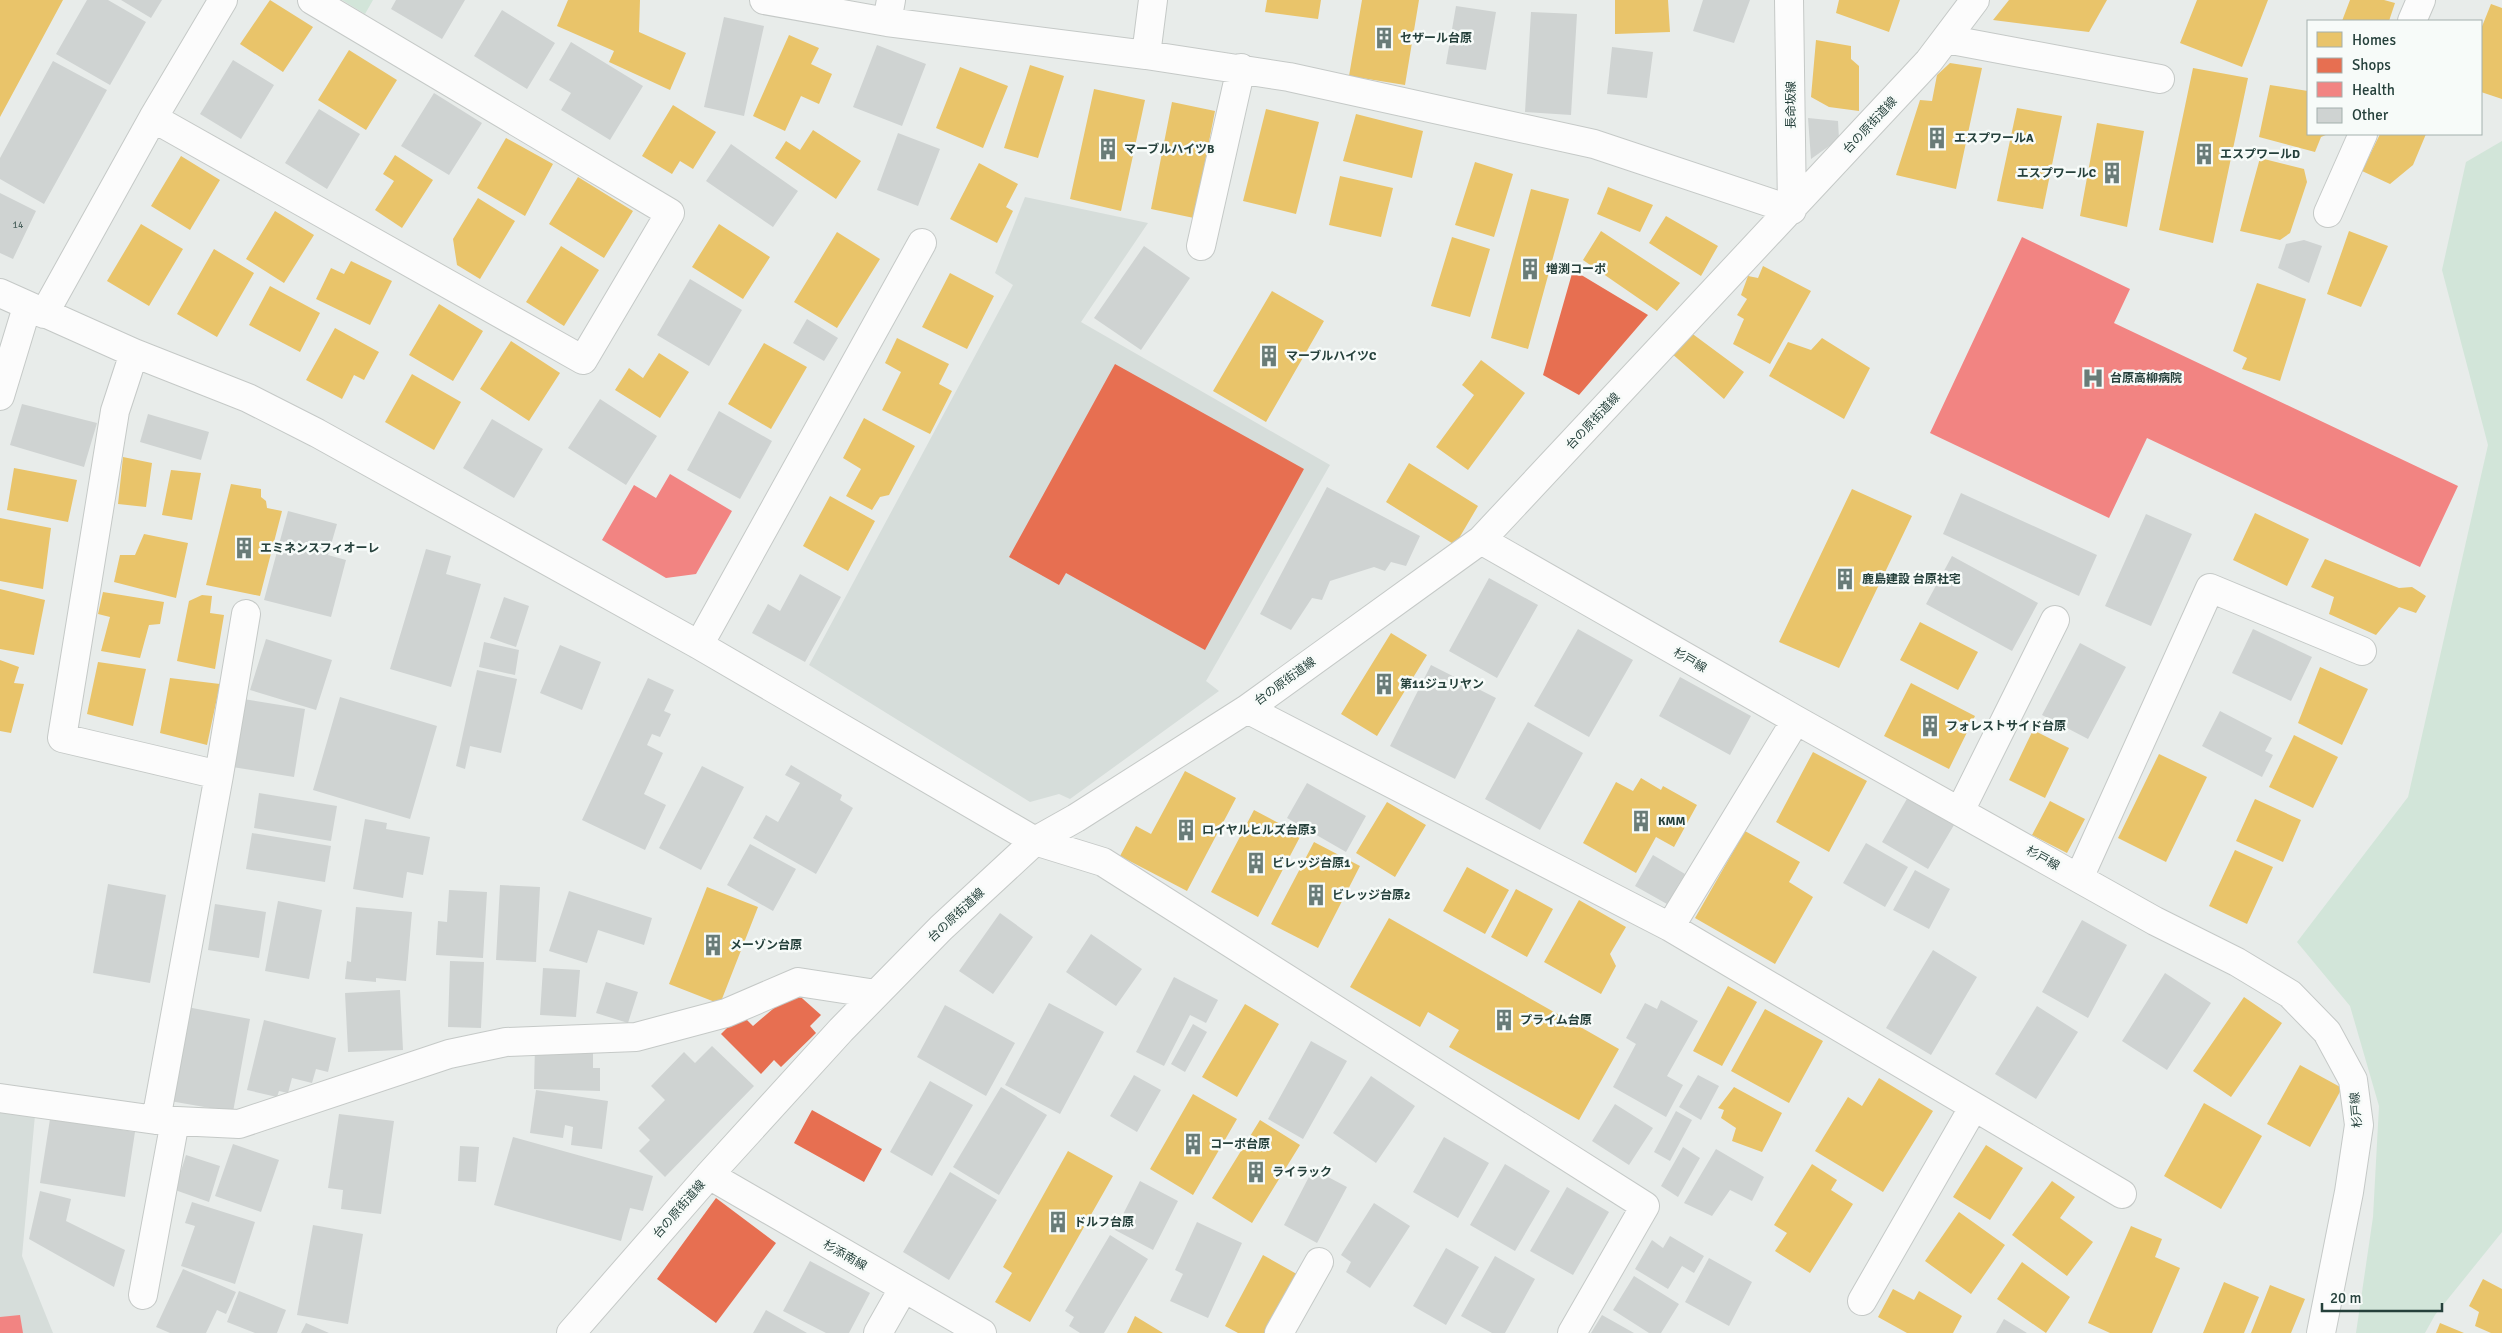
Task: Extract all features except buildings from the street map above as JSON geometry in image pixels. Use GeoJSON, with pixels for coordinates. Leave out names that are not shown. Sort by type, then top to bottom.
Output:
{"type":"FeatureCollection","features":[{"type":"Feature","properties":{"kind":"street"},"geometry":{"type":"LineString","coordinates":[[0,396],[36,310],[153,118],[222,0]]}},
{"type":"Feature","properties":{"kind":"street"},"geometry":{"type":"LineString","coordinates":[[153,118],[583,360],[670,213],[312,0]]}},
{"type":"Feature","properties":{"kind":"street"},"geometry":{"type":"LineString","coordinates":[[764,0],[889,11],[1146,55],[1241,68],[1594,144],[1792,210]]}},
{"type":"Feature","properties":{"kind":"street"},"geometry":{"type":"LineString","coordinates":[[1146,55],[1153,0]]}},
{"type":"Feature","properties":{"kind":"street","name":"長命坂線"},"geometry":{"type":"LineString","coordinates":[[1789,0],[1792,210]]}},
{"type":"Feature","properties":{"kind":"street","name":"台の原街道線"},"geometry":{"type":"LineString","coordinates":[[571,1333],[709,1175],[876,994],[941,928],[1035,841],[1076,818],[1247,709],[1481,540],[1792,210],[1929,61],[1975,0]]}},
{"type":"Feature","properties":{"kind":"street"},"geometry":{"type":"LineString","coordinates":[[2412,20],[2421,0]]}},
{"type":"Feature","properties":{"kind":"street"},"geometry":{"type":"LineString","coordinates":[[1946,39],[2160,79]]}},
{"type":"Feature","properties":{"kind":"street"},"geometry":{"type":"LineString","coordinates":[[1201,246],[1241,68]]}},
{"type":"Feature","properties":{"kind":"street"},"geometry":{"type":"LineString","coordinates":[[2328,213],[2362,135]]}},
{"type":"Feature","properties":{"kind":"street"},"geometry":{"type":"LineString","coordinates":[[699,645],[922,243]]}},
{"type":"Feature","properties":{"kind":"street"},"geometry":{"type":"LineString","coordinates":[[0,293],[134,352],[248,398],[317,433],[699,645],[1035,841],[1103,862],[1645,1206],[1572,1333]]}},
{"type":"Feature","properties":{"kind":"street"},"geometry":{"type":"LineString","coordinates":[[134,352],[115,411],[62,738],[219,775]]}},
{"type":"Feature","properties":{"kind":"street","name":"杉戸線"},"geometry":{"type":"LineString","coordinates":[[1481,540],[1796,720],[2079,878],[2237,962],[2290,994],[2327,1032],[2353,1080],[2359,1126],[2349,1192],[2321,1333]]}},
{"type":"Feature","properties":{"kind":"street"},"geometry":{"type":"LineString","coordinates":[[2079,878],[2210,588],[2362,651]]}},
{"type":"Feature","properties":{"kind":"street"},"geometry":{"type":"LineString","coordinates":[[143,1295],[165,1121],[246,614]]}},
{"type":"Feature","properties":{"kind":"street"},"geometry":{"type":"LineString","coordinates":[[1960,811],[2054,620]]}},
{"type":"Feature","properties":{"kind":"street"},"geometry":{"type":"LineString","coordinates":[[1247,709],[1670,928],[2122,1194]]}},
{"type":"Feature","properties":{"kind":"street"},"geometry":{"type":"LineString","coordinates":[[1670,928],[1796,720]]}},
{"type":"Feature","properties":{"kind":"street"},"geometry":{"type":"LineString","coordinates":[[0,1098],[165,1121],[239,1124],[449,1054],[506,1042],[636,1037],[726,1013],[798,982],[876,994]]}},
{"type":"Feature","properties":{"kind":"street"},"geometry":{"type":"LineString","coordinates":[[1862,1301],[1973,1108]]}},
{"type":"Feature","properties":{"kind":"street","name":"杉添南線"},"geometry":{"type":"LineString","coordinates":[[709,1175],[982,1333]]}},
{"type":"Feature","properties":{"kind":"street"},"geometry":{"type":"LineString","coordinates":[[1279,1333],[1319,1262]]}},
{"type":"Feature","properties":{"kind":"street"},"geometry":{"type":"LineString","coordinates":[[878,1333],[903,1289]]}},
{"type":"Feature","properties":{"kind":"shaded area"},"geometry":{"type":"Polygon","coordinates":[[[1025,197],[1148,223],[1081,322],[1330,465],[1206,681],[1219,691],[1070,799],[1059,794],[1030,802],[809,665],[1013,285],[995,273],[1025,197]]]}},
{"type":"Feature","properties":{"kind":"shaded area"},"geometry":{"type":"Polygon","coordinates":[[[0,1109],[35,1115],[22,1256],[53,1333],[0,1333],[0,1109]]]}},
{"type":"Feature","properties":{"kind":"green space"},"geometry":{"type":"Polygon","coordinates":[[[342,0],[373,0],[365,14],[342,0]]]}},
{"type":"Feature","properties":{"kind":"green space"},"geometry":{"type":"Polygon","coordinates":[[[2502,141],[2502,1232],[2435,1315],[2425,1333],[2356,1333],[2373,1217],[2379,1106],[2350,1006],[2297,942],[2408,797],[2488,445],[2442,270],[2466,162],[2502,141]]]}},
{"type":"Feature","properties":{"kind":"place","name":"セザール台原"},"geometry":{"type":"Point","coordinates":[1384,38]}},
{"type":"Feature","properties":{"kind":"place","name":"エスプワールA"},"geometry":{"type":"Point","coordinates":[1937,138]}},
{"type":"Feature","properties":{"kind":"place","name":"マーブルハイツB"},"geometry":{"type":"Point","coordinates":[1108,149]}},
{"type":"Feature","properties":{"kind":"place","name":"エスプワールD"},"geometry":{"type":"Point","coordinates":[2204,154]}},
{"type":"Feature","properties":{"kind":"place","name":"エスプワールC"},"geometry":{"type":"Point","coordinates":[2112,173]}},
{"type":"Feature","properties":{"kind":"place","name":"増渕コーポ"},"geometry":{"type":"Point","coordinates":[1530,269]}},
{"type":"Feature","properties":{"kind":"place","name":"マーブルハイツC"},"geometry":{"type":"Point","coordinates":[1269,356]}},
{"type":"Feature","properties":{"kind":"place","name":"台原高柳病院"},"geometry":{"type":"Point","coordinates":[2093,378]}},
{"type":"Feature","properties":{"kind":"place","name":"エミネンスフィオーレ"},"geometry":{"type":"Point","coordinates":[244,548]}},
{"type":"Feature","properties":{"kind":"place","name":"鹿島建設 台原社宅"},"geometry":{"type":"Point","coordinates":[1845,579]}},
{"type":"Feature","properties":{"kind":"place","name":"第11ジュリヤン"},"geometry":{"type":"Point","coordinates":[1384,684]}},
{"type":"Feature","properties":{"kind":"place","name":"フォレストサイド台原"},"geometry":{"type":"Point","coordinates":[1930,726]}},
{"type":"Feature","properties":{"kind":"place","name":"KMM"},"geometry":{"type":"Point","coordinates":[1641,821]}},
{"type":"Feature","properties":{"kind":"place","name":"ロイヤルヒルズ台原3"},"geometry":{"type":"Point","coordinates":[1186,830]}},
{"type":"Feature","properties":{"kind":"place","name":"ビレッジ台原1"},"geometry":{"type":"Point","coordinates":[1256,863]}},
{"type":"Feature","properties":{"kind":"place","name":"ビレッジ台原2"},"geometry":{"type":"Point","coordinates":[1316,895]}},
{"type":"Feature","properties":{"kind":"place","name":"メーゾン台原"},"geometry":{"type":"Point","coordinates":[713,945]}},
{"type":"Feature","properties":{"kind":"place","name":"プライム台原"},"geometry":{"type":"Point","coordinates":[1504,1020]}},
{"type":"Feature","properties":{"kind":"place","name":"コーポ台原"},"geometry":{"type":"Point","coordinates":[1193,1144]}},
{"type":"Feature","properties":{"kind":"place","name":"ライラック"},"geometry":{"type":"Point","coordinates":[1256,1172]}},
{"type":"Feature","properties":{"kind":"place","name":"ドルフ台原"},"geometry":{"type":"Point","coordinates":[1058,1222]}}]}
